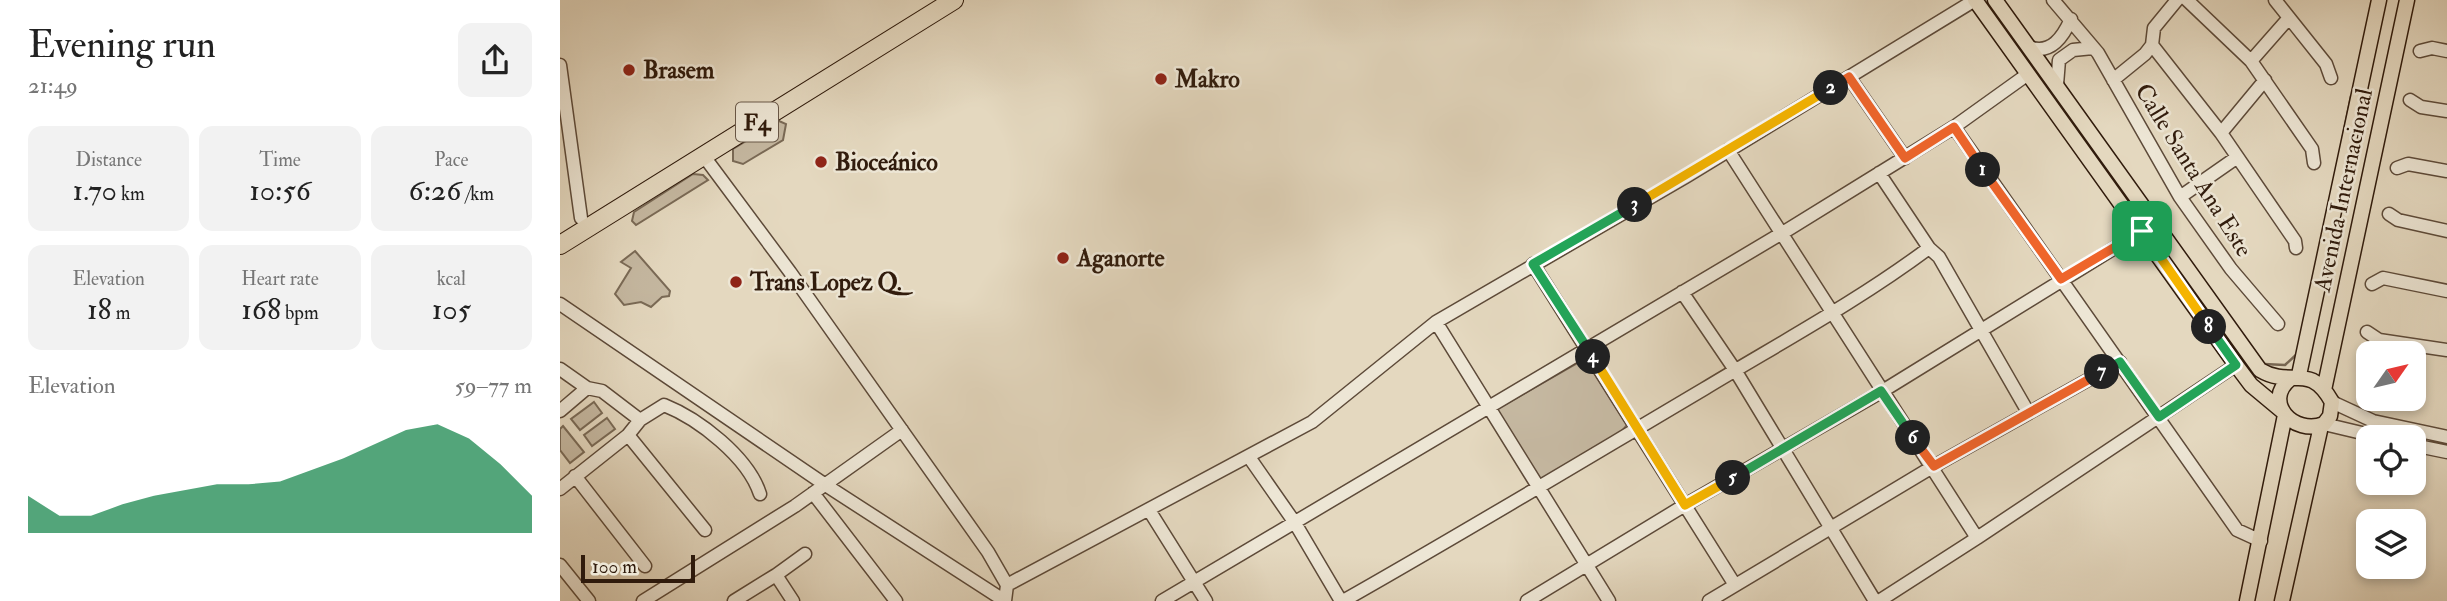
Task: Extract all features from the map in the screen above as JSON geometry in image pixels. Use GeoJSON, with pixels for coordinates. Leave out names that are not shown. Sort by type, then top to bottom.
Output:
{"type":"FeatureCollection","features":[{"type":"Feature","properties":{"kind":"highway","name":"F4"},"geometry":{"type":"LineString","coordinates":[[560,232],[936,0]]}},
{"type":"Feature","properties":{"kind":"highway","name":"F4"},"geometry":{"type":"LineString","coordinates":[[560,245],[954,0]]}},
{"type":"Feature","properties":{"kind":"main road","name":"Avenida Internacional"},"geometry":{"type":"LineString","coordinates":[[2295,377],[2379,0]]}},
{"type":"Feature","properties":{"kind":"main road","name":"Avenida Internacional"},"geometry":{"type":"LineString","coordinates":[[2328,396],[2407,0]]}},
{"type":"Feature","properties":{"kind":"main road"},"geometry":{"type":"LineString","coordinates":[[2282,601],[2322,425],[2330,416],[2328,396],[2315,380],[2275,378],[2255,365],[2079,131],[2028,74],[1978,4],[1995,1],[2057,85],[2079,131],[2142,231],[2252,386],[2301,427],[2322,425]]}},
{"type":"Feature","properties":{"kind":"main road"},"geometry":{"type":"LineString","coordinates":[[2247,601],[2261,541],[2283,412],[2281,390],[2295,377]]}},
{"type":"Feature","properties":{"kind":"street","name":"Calle Santa Ana Este"},"geometry":{"type":"LineString","coordinates":[[2053,0],[2093,48],[2180,197],[2231,270],[2278,324]]}},
{"type":"Feature","properties":{"kind":"street"},"geometry":{"type":"LineString","coordinates":[[2113,80],[2152,45],[2154,28],[2177,0]]}},
{"type":"Feature","properties":{"kind":"street"},"geometry":{"type":"LineString","coordinates":[[2188,0],[2251,61],[2312,149],[2314,163]]}},
{"type":"Feature","properties":{"kind":"street"},"geometry":{"type":"LineString","coordinates":[[2277,1],[2288,19],[2326,64],[2331,78]]}},
{"type":"Feature","properties":{"kind":"street"},"geometry":{"type":"LineString","coordinates":[[1007,585],[1312,422],[1436,322],[1849,77],[1978,4]]}},
{"type":"Feature","properties":{"kind":"street"},"geometry":{"type":"LineString","coordinates":[[2029,47],[2038,51],[2055,44],[2071,19]]}},
{"type":"Feature","properties":{"kind":"street"},"geometry":{"type":"LineString","coordinates":[[2251,61],[2288,19]]}},
{"type":"Feature","properties":{"kind":"street"},"geometry":{"type":"LineString","coordinates":[[2152,45],[2221,133],[2295,241],[2296,248]]}},
{"type":"Feature","properties":{"kind":"street"},"geometry":{"type":"LineString","coordinates":[[2057,85],[2059,60],[2073,50],[2093,48]]}},
{"type":"Feature","properties":{"kind":"street"},"geometry":{"type":"LineString","coordinates":[[2420,51],[2432,48],[2447,51]]}},
{"type":"Feature","properties":{"kind":"street"},"geometry":{"type":"LineString","coordinates":[[560,65],[581,218]]}},
{"type":"Feature","properties":{"kind":"street"},"geometry":{"type":"LineString","coordinates":[[1162,601],[1782,233],[1954,127],[2028,74]]}},
{"type":"Feature","properties":{"kind":"street"},"geometry":{"type":"LineString","coordinates":[[1849,77],[1905,158]]}},
{"type":"Feature","properties":{"kind":"street"},"geometry":{"type":"LineString","coordinates":[[2221,133],[2265,80]]}},
{"type":"Feature","properties":{"kind":"street"},"geometry":{"type":"LineString","coordinates":[[2410,100],[2421,107],[2447,111]]}},
{"type":"Feature","properties":{"kind":"street"},"geometry":{"type":"LineString","coordinates":[[1954,127],[2237,530],[2261,541]]}},
{"type":"Feature","properties":{"kind":"street"},"geometry":{"type":"LineString","coordinates":[[1728,150],[1881,391],[1934,466],[1977,538]]}},
{"type":"Feature","properties":{"kind":"street"},"geometry":{"type":"LineString","coordinates":[[560,304],[824,484],[1005,601],[1007,585],[988,552],[703,155]]}},
{"type":"Feature","properties":{"kind":"street"},"geometry":{"type":"LineString","coordinates":[[2180,197],[2236,158]]}},
{"type":"Feature","properties":{"kind":"street"},"geometry":{"type":"LineString","coordinates":[[2397,168],[2408,164],[2447,171]]}},
{"type":"Feature","properties":{"kind":"street"},"geometry":{"type":"LineString","coordinates":[[1879,173],[1929,248],[1939,257],[2028,412]]}},
{"type":"Feature","properties":{"kind":"street"},"geometry":{"type":"LineString","coordinates":[[2389,214],[2398,220],[2447,231]]}},
{"type":"Feature","properties":{"kind":"street"},"geometry":{"type":"LineString","coordinates":[[1527,601],[1881,391],[2142,231]]}},
{"type":"Feature","properties":{"kind":"street"},"geometry":{"type":"LineString","coordinates":[[1249,457],[1342,601],[1541,488],[1886,280],[1929,248]]}},
{"type":"Feature","properties":{"kind":"street"},"geometry":{"type":"LineString","coordinates":[[1533,264],[1735,585]]}},
{"type":"Feature","properties":{"kind":"street"},"geometry":{"type":"LineString","coordinates":[[2372,284],[2383,278],[2447,290]]}},
{"type":"Feature","properties":{"kind":"street"},"geometry":{"type":"LineString","coordinates":[[1682,292],[1735,370],[1877,601],[1977,538],[2236,365]]}},
{"type":"Feature","properties":{"kind":"street"},"geometry":{"type":"LineString","coordinates":[[1436,322],[1609,601]]}},
{"type":"Feature","properties":{"kind":"street"},"geometry":{"type":"LineString","coordinates":[[2367,332],[2379,340],[2447,350]]}},
{"type":"Feature","properties":{"kind":"street"},"geometry":{"type":"LineString","coordinates":[[1709,601],[1934,466],[2120,362]]}},
{"type":"Feature","properties":{"kind":"street"},"geometry":{"type":"LineString","coordinates":[[560,369],[587,388],[602,391],[640,420]]}},
{"type":"Feature","properties":{"kind":"street"},"geometry":{"type":"LineString","coordinates":[[560,411],[587,388]]}},
{"type":"Feature","properties":{"kind":"street"},"geometry":{"type":"LineString","coordinates":[[2328,396],[2384,425]]}},
{"type":"Feature","properties":{"kind":"street"},"geometry":{"type":"LineString","coordinates":[[560,489],[628,435],[640,420],[664,405],[722,441],[757,484],[760,494]]}},
{"type":"Feature","properties":{"kind":"street"},"geometry":{"type":"LineString","coordinates":[[2322,425],[2356,432]]}},
{"type":"Feature","properties":{"kind":"street"},"geometry":{"type":"LineString","coordinates":[[643,601],[813,493],[902,430]]}},
{"type":"Feature","properties":{"kind":"street"},"geometry":{"type":"LineString","coordinates":[[628,435],[705,530]]}},
{"type":"Feature","properties":{"kind":"street"},"geometry":{"type":"LineString","coordinates":[[2426,435],[2447,437]]}},
{"type":"Feature","properties":{"kind":"street"},"geometry":{"type":"LineString","coordinates":[[2426,447],[2447,452]]}},
{"type":"Feature","properties":{"kind":"street"},"geometry":{"type":"LineString","coordinates":[[575,476],[645,566]]}},
{"type":"Feature","properties":{"kind":"street"},"geometry":{"type":"LineString","coordinates":[[813,493],[896,601]]}},
{"type":"Feature","properties":{"kind":"street"},"geometry":{"type":"LineString","coordinates":[[1149,510],[1206,601]]}},
{"type":"Feature","properties":{"kind":"street"},"geometry":{"type":"LineString","coordinates":[[734,601],[806,554]]}},
{"type":"Feature","properties":{"kind":"street"},"geometry":{"type":"LineString","coordinates":[[560,565],[589,601]]}},
{"type":"Feature","properties":{"kind":"street"},"geometry":{"type":"LineString","coordinates":[[776,575],[793,601]]}},
{"type":"Feature","properties":{"kind":"shaded area"},"geometry":{"type":"Polygon","coordinates":[[[779,121],[786,124],[783,140],[743,164],[733,161],[733,149],[779,121]]]}},
{"type":"Feature","properties":{"kind":"shaded area"},"geometry":{"type":"Polygon","coordinates":[[[693,174],[703,175],[708,180],[636,225],[632,221],[634,212],[693,174]]]}},
{"type":"Feature","properties":{"kind":"shaded area"},"geometry":{"type":"Polygon","coordinates":[[[635,251],[670,291],[669,296],[662,297],[651,307],[641,302],[624,305],[615,294],[631,268],[621,262],[635,251]]]}},
{"type":"Feature","properties":{"kind":"shaded area"},"geometry":{"type":"Polygon","coordinates":[[[1586,360],[1627,425],[1622,431],[1539,482],[1497,409],[1586,360]]]}},
{"type":"Feature","properties":{"kind":"shaded area"},"geometry":{"type":"Polygon","coordinates":[[[594,402],[602,413],[580,430],[571,419],[594,402]]]}},
{"type":"Feature","properties":{"kind":"shaded area"},"geometry":{"type":"Polygon","coordinates":[[[607,418],[615,429],[592,446],[584,435],[607,418]]]}},
{"type":"Feature","properties":{"kind":"shaded area"},"geometry":{"type":"Polygon","coordinates":[[[563,426],[584,452],[570,463],[560,450],[560,429],[563,426]]]}},
{"type":"Feature","properties":{"kind":"waterway"},"geometry":{"type":"LineString","coordinates":[[2342,141],[2351,96]]}},
{"type":"Feature","properties":{"kind":"waterway"},"geometry":{"type":"LineString","coordinates":[[2264,364],[2285,365],[2298,353]]}},
{"type":"Feature","properties":{"kind":"place","name":"Brasem"},"geometry":{"type":"Point","coordinates":[629,70]}},
{"type":"Feature","properties":{"kind":"place","name":"Makro"},"geometry":{"type":"Point","coordinates":[1161,79]}},
{"type":"Feature","properties":{"kind":"place","name":"Bioceánico"},"geometry":{"type":"Point","coordinates":[821,162]}},
{"type":"Feature","properties":{"kind":"place","name":"Aganorte"},"geometry":{"type":"Point","coordinates":[1063,258]}},
{"type":"Feature","properties":{"kind":"place","name":"Trans Lopez Q."},"geometry":{"type":"Point","coordinates":[736,282]}},
{"type":"Feature","properties":{"kind":"route"},"geometry":{"type":"LineString","coordinates":[[1849,77],[1905,158],[1954,127],[2061,279],[2142,231],[2236,365],[2159,417],[2120,362],[1934,466],[1881,391],[1685,505],[1533,264],[1687,176],[1849,77]]}}]}
